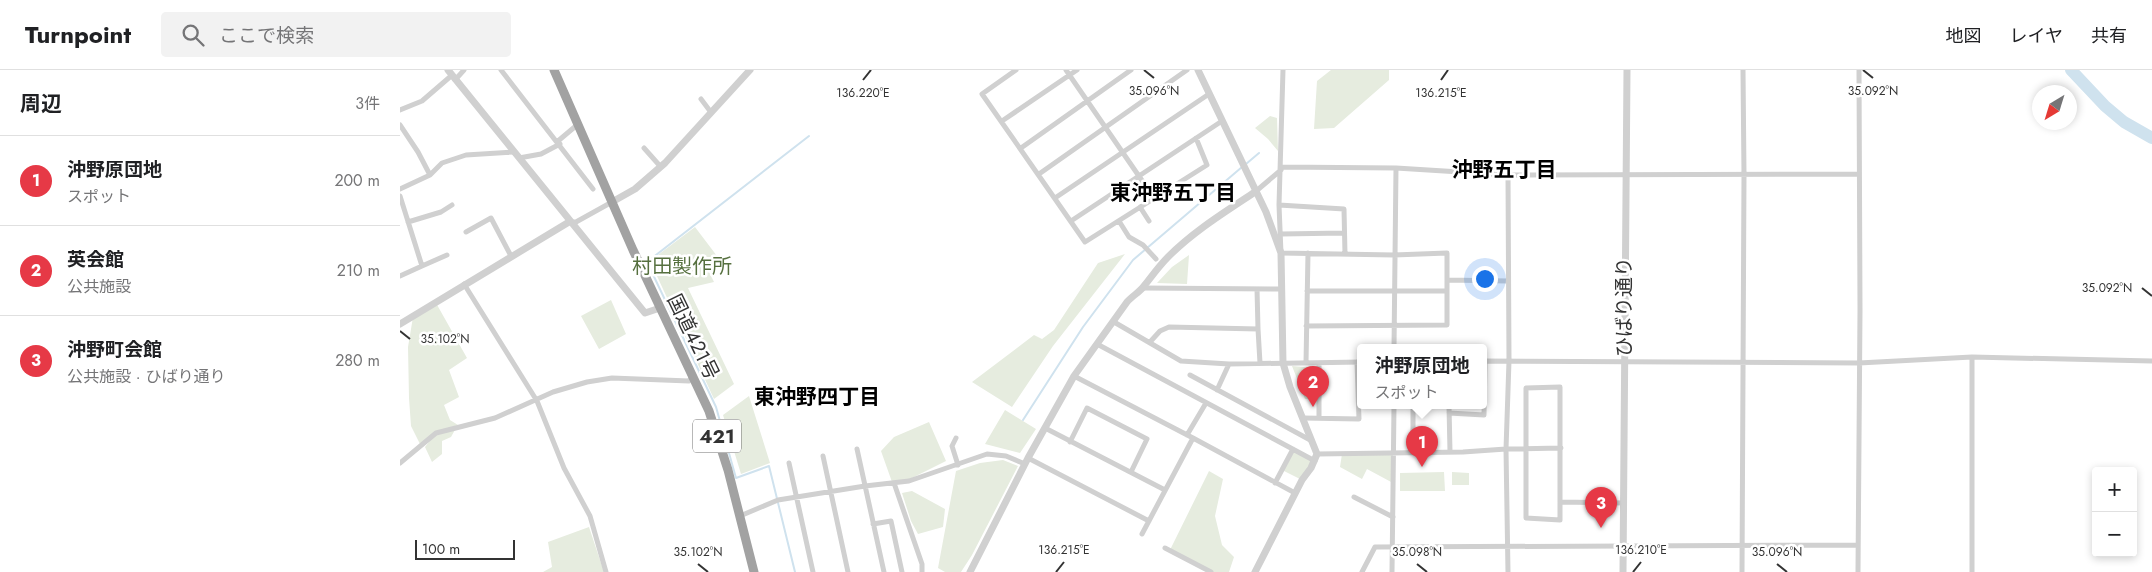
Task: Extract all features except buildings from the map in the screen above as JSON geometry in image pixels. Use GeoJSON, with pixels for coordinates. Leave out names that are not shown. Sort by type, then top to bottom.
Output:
{"type":"FeatureCollection","features":[{"type":"Feature","properties":{"kind":"highway","name":"国道421号"},"geometry":{"type":"LineString","coordinates":[[554,70],[660,308],[709,411],[740,516],[754,572]]}},
{"type":"Feature","properties":{"kind":"street"},"geometry":{"type":"LineString","coordinates":[[400,110],[422,101],[451,75],[464,70]]}},
{"type":"Feature","properties":{"kind":"street"},"geometry":{"type":"LineString","coordinates":[[501,70],[593,189]]}},
{"type":"Feature","properties":{"kind":"street"},"geometry":{"type":"LineString","coordinates":[[400,324],[569,222],[576,222],[635,190],[750,70]]}},
{"type":"Feature","properties":{"kind":"street"},"geometry":{"type":"LineString","coordinates":[[1016,70],[982,94],[1085,242],[1208,165],[1196,138]]}},
{"type":"Feature","properties":{"kind":"street"},"geometry":{"type":"LineString","coordinates":[[1002,121],[1068,72],[1076,70]]}},
{"type":"Feature","properties":{"kind":"street"},"geometry":{"type":"LineString","coordinates":[[1021,148],[1131,70]]}},
{"type":"Feature","properties":{"kind":"street"},"geometry":{"type":"LineString","coordinates":[[1039,174],[1187,70]]}},
{"type":"Feature","properties":{"kind":"street"},"geometry":{"type":"LineString","coordinates":[[1198,70],[1266,212],[1281,253]]}},
{"type":"Feature","properties":{"kind":"street"},"geometry":{"type":"LineString","coordinates":[[1255,572],[1295,493],[1316,457],[1313,442],[1290,387],[1283,363],[1279,206],[1283,70]]}},
{"type":"Feature","properties":{"kind":"street","name":"ひばり通り"},"geometry":{"type":"LineString","coordinates":[[1623,572],[1627,70]]}},
{"type":"Feature","properties":{"kind":"street"},"geometry":{"type":"LineString","coordinates":[[1742,572],[1743,70]]}},
{"type":"Feature","properties":{"kind":"street"},"geometry":{"type":"LineString","coordinates":[[1858,572],[1859,70]]}},
{"type":"Feature","properties":{"kind":"street"},"geometry":{"type":"LineString","coordinates":[[1068,72],[1154,198]]}},
{"type":"Feature","properties":{"kind":"street"},"geometry":{"type":"LineString","coordinates":[[451,75],[569,222],[645,312],[660,308]]}},
{"type":"Feature","properties":{"kind":"street"},"geometry":{"type":"LineString","coordinates":[[1056,198],[1209,94]]}},
{"type":"Feature","properties":{"kind":"street"},"geometry":{"type":"LineString","coordinates":[[701,99],[710,111]]}},
{"type":"Feature","properties":{"kind":"street"},"geometry":{"type":"LineString","coordinates":[[1071,221],[1222,121]]}},
{"type":"Feature","properties":{"kind":"street"},"geometry":{"type":"LineString","coordinates":[[400,125],[418,152],[430,175]]}},
{"type":"Feature","properties":{"kind":"street"},"geometry":{"type":"LineString","coordinates":[[519,158],[541,154],[559,143],[577,125]]}},
{"type":"Feature","properties":{"kind":"street"},"geometry":{"type":"LineString","coordinates":[[644,148],[660,166]]}},
{"type":"Feature","properties":{"kind":"street"},"geometry":{"type":"LineString","coordinates":[[400,189],[430,175],[442,163],[466,155],[513,152]]}},
{"type":"Feature","properties":{"kind":"street"},"geometry":{"type":"LineString","coordinates":[[1143,288],[1151,275],[1170,255],[1210,222],[1255,192],[1281,168],[1396,168],[1508,176],[1592,174],[1626,177],[1859,174]]}},
{"type":"Feature","properties":{"kind":"street"},"geometry":{"type":"LineString","coordinates":[[1394,344],[1396,168]]}},
{"type":"Feature","properties":{"kind":"street"},"geometry":{"type":"LineString","coordinates":[[1508,176],[1506,449],[1508,572]]}},
{"type":"Feature","properties":{"kind":"street"},"geometry":{"type":"LineString","coordinates":[[400,196],[422,266]]}},
{"type":"Feature","properties":{"kind":"street"},"geometry":{"type":"LineString","coordinates":[[408,222],[442,212],[452,205]]}},
{"type":"Feature","properties":{"kind":"street"},"geometry":{"type":"LineString","coordinates":[[1279,206],[1344,209],[1345,254]]}},
{"type":"Feature","properties":{"kind":"street"},"geometry":{"type":"LineString","coordinates":[[1140,208],[1149,221]]}},
{"type":"Feature","properties":{"kind":"street"},"geometry":{"type":"LineString","coordinates":[[466,232],[491,218],[511,256]]}},
{"type":"Feature","properties":{"kind":"street"},"geometry":{"type":"LineString","coordinates":[[1119,221],[1128,237],[1143,246],[1156,259]]}},
{"type":"Feature","properties":{"kind":"street"},"geometry":{"type":"LineString","coordinates":[[1280,234],[1344,233]]}},
{"type":"Feature","properties":{"kind":"street"},"geometry":{"type":"LineString","coordinates":[[1281,253],[1394,255],[1447,253],[1447,325],[1306,326]]}},
{"type":"Feature","properties":{"kind":"street"},"geometry":{"type":"LineString","coordinates":[[1306,363],[1308,253]]}},
{"type":"Feature","properties":{"kind":"street"},"geometry":{"type":"LineString","coordinates":[[400,276],[447,255]]}},
{"type":"Feature","properties":{"kind":"street"},"geometry":{"type":"LineString","coordinates":[[1447,280],[1508,282]]}},
{"type":"Feature","properties":{"kind":"street"},"geometry":{"type":"LineString","coordinates":[[464,284],[507,351],[536,401],[564,468],[590,516],[606,572]]}},
{"type":"Feature","properties":{"kind":"street"},"geometry":{"type":"LineString","coordinates":[[970,572],[1026,461],[1074,376],[1135,292],[1143,288],[1281,289]]}},
{"type":"Feature","properties":{"kind":"street"},"geometry":{"type":"LineString","coordinates":[[1257,289],[1260,363]]}},
{"type":"Feature","properties":{"kind":"street"},"geometry":{"type":"LineString","coordinates":[[1307,290],[1447,291]]}},
{"type":"Feature","properties":{"kind":"street"},"geometry":{"type":"LineString","coordinates":[[1114,322],[1181,361],[1229,364],[1357,362]]}},
{"type":"Feature","properties":{"kind":"street"},"geometry":{"type":"LineString","coordinates":[[1150,342],[1160,331],[1168,327],[1258,329]]}},
{"type":"Feature","properties":{"kind":"street"},"geometry":{"type":"LineString","coordinates":[[1096,344],[1293,449],[1316,457],[1561,448]]}},
{"type":"Feature","properties":{"kind":"street"},"geometry":{"type":"LineString","coordinates":[[1972,357],[1972,572]]}},
{"type":"Feature","properties":{"kind":"street"},"geometry":{"type":"LineString","coordinates":[[1487,361],[1859,363],[1972,357],[2152,361]]}},
{"type":"Feature","properties":{"kind":"street"},"geometry":{"type":"LineString","coordinates":[[1319,362],[1319,418]]}},
{"type":"Feature","properties":{"kind":"street"},"geometry":{"type":"LineString","coordinates":[[1217,390],[1229,364]]}},
{"type":"Feature","properties":{"kind":"street"},"geometry":{"type":"LineString","coordinates":[[1190,375],[1313,442]]}},
{"type":"Feature","properties":{"kind":"street"},"geometry":{"type":"LineString","coordinates":[[400,463],[436,433],[495,418],[553,392],[612,378],[689,381],[692,376]]}},
{"type":"Feature","properties":{"kind":"street"},"geometry":{"type":"LineString","coordinates":[[1074,376],[1295,493]]}},
{"type":"Feature","properties":{"kind":"street"},"geometry":{"type":"LineString","coordinates":[[1560,387],[1560,520],[1526,518],[1526,449],[1526,388],[1560,387]]}},
{"type":"Feature","properties":{"kind":"street"},"geometry":{"type":"LineString","coordinates":[[1187,435],[1206,403]]}},
{"type":"Feature","properties":{"kind":"street"},"geometry":{"type":"LineString","coordinates":[[1070,442],[1087,408],[1146,439],[1131,472]]}},
{"type":"Feature","properties":{"kind":"street"},"geometry":{"type":"LineString","coordinates":[[1303,418],[1359,419],[1359,409]]}},
{"type":"Feature","properties":{"kind":"street"},"geometry":{"type":"LineString","coordinates":[[1392,572],[1394,409]]}},
{"type":"Feature","properties":{"kind":"street"},"geometry":{"type":"LineString","coordinates":[[1413,409],[1414,452]]}},
{"type":"Feature","properties":{"kind":"street"},"geometry":{"type":"LineString","coordinates":[[1449,409],[1450,452]]}},
{"type":"Feature","properties":{"kind":"street"},"geometry":{"type":"LineString","coordinates":[[1449,413],[1484,415],[1484,409]]}},
{"type":"Feature","properties":{"kind":"street"},"geometry":{"type":"LineString","coordinates":[[1045,428],[1165,490]]}},
{"type":"Feature","properties":{"kind":"street"},"geometry":{"type":"LineString","coordinates":[[956,438],[952,446],[958,465]]}},
{"type":"Feature","properties":{"kind":"street"},"geometry":{"type":"LineString","coordinates":[[1142,534],[1193,438]]}},
{"type":"Feature","properties":{"kind":"street"},"geometry":{"type":"LineString","coordinates":[[857,449],[884,572]]}},
{"type":"Feature","properties":{"kind":"street"},"geometry":{"type":"LineString","coordinates":[[1275,483],[1293,449]]}},
{"type":"Feature","properties":{"kind":"street"},"geometry":{"type":"LineString","coordinates":[[740,516],[778,500],[909,481],[987,454],[1026,461],[1149,521]]}},
{"type":"Feature","properties":{"kind":"street"},"geometry":{"type":"LineString","coordinates":[[823,456],[848,572]]}},
{"type":"Feature","properties":{"kind":"street"},"geometry":{"type":"LineString","coordinates":[[789,462],[795,497],[813,572]]}},
{"type":"Feature","properties":{"kind":"street"},"geometry":{"type":"LineString","coordinates":[[894,483],[922,564],[922,572]]}},
{"type":"Feature","properties":{"kind":"street"},"geometry":{"type":"LineString","coordinates":[[1354,497],[1393,516]]}},
{"type":"Feature","properties":{"kind":"street"},"geometry":{"type":"LineString","coordinates":[[1560,502],[1624,503]]}},
{"type":"Feature","properties":{"kind":"street"},"geometry":{"type":"LineString","coordinates":[[873,524],[891,521],[902,572]]}},
{"type":"Feature","properties":{"kind":"street"},"geometry":{"type":"LineString","coordinates":[[1362,572],[1375,547],[1857,544]]}},
{"type":"Feature","properties":{"kind":"street"},"geometry":{"type":"LineString","coordinates":[[1165,548],[1211,572]]}},
{"type":"Feature","properties":{"kind":"green space"},"geometry":{"type":"Polygon","coordinates":[[[1331,70],[1389,70],[1389,80],[1334,128],[1314,129],[1317,81],[1331,70]]]}},
{"type":"Feature","properties":{"kind":"green space"},"geometry":{"type":"Polygon","coordinates":[[[1270,116],[1277,118],[1278,151],[1255,128],[1270,116]]]}},
{"type":"Feature","properties":{"kind":"green space","name":"村田製作所"},"geometry":{"type":"Polygon","coordinates":[[[695,227],[717,256],[705,264],[714,282],[688,288],[734,384],[714,399],[650,261],[695,227]]]}},
{"type":"Feature","properties":{"kind":"green space"},"geometry":{"type":"Polygon","coordinates":[[[1125,254],[1053,346],[1012,407],[972,382],[1034,335],[1042,339],[1054,330],[1098,263],[1125,254]]]}},
{"type":"Feature","properties":{"kind":"green space"},"geometry":{"type":"Polygon","coordinates":[[[1189,255],[1187,284],[1157,283],[1172,267],[1189,255]]]}},
{"type":"Feature","properties":{"kind":"green space"},"geometry":{"type":"Polygon","coordinates":[[[611,300],[626,334],[599,349],[581,316],[611,300]]]}},
{"type":"Feature","properties":{"kind":"green space"},"geometry":{"type":"Polygon","coordinates":[[[436,303],[467,358],[449,370],[459,397],[444,405],[450,420],[458,425],[435,432],[420,444],[411,426],[408,347],[413,317],[436,303]]]}},
{"type":"Feature","properties":{"kind":"green space"},"geometry":{"type":"Polygon","coordinates":[[[1292,366],[1316,368],[1317,399],[1305,399],[1292,366]]]}},
{"type":"Feature","properties":{"kind":"green space"},"geometry":{"type":"Polygon","coordinates":[[[749,396],[770,463],[741,474],[723,415],[749,396]]]}},
{"type":"Feature","properties":{"kind":"green space"},"geometry":{"type":"Polygon","coordinates":[[[1005,410],[1036,429],[1020,453],[985,444],[1005,410]]]}},
{"type":"Feature","properties":{"kind":"green space"},"geometry":{"type":"Polygon","coordinates":[[[929,422],[946,461],[908,480],[892,482],[881,451],[894,437],[929,422]]]}},
{"type":"Feature","properties":{"kind":"green space"},"geometry":{"type":"Polygon","coordinates":[[[456,428],[451,437],[442,441],[442,454],[432,462],[425,447],[436,433],[456,428]]]}},
{"type":"Feature","properties":{"kind":"green space"},"geometry":{"type":"Polygon","coordinates":[[[1293,449],[1315,461],[1302,480],[1282,470],[1293,449]]]}},
{"type":"Feature","properties":{"kind":"green space"},"geometry":{"type":"Polygon","coordinates":[[[1393,453],[1393,483],[1367,469],[1362,479],[1340,467],[1342,454],[1393,453]]]}},
{"type":"Feature","properties":{"kind":"green space"},"geometry":{"type":"Polygon","coordinates":[[[1003,460],[1018,466],[972,555],[961,572],[945,572],[938,568],[956,471],[980,463],[1003,460]]]}},
{"type":"Feature","properties":{"kind":"green space"},"geometry":{"type":"Polygon","coordinates":[[[1209,471],[1223,479],[1215,516],[1222,545],[1234,557],[1229,572],[1211,572],[1170,550],[1209,471]]]}},
{"type":"Feature","properties":{"kind":"green space"},"geometry":{"type":"Polygon","coordinates":[[[1444,472],[1445,491],[1400,491],[1400,473],[1444,472]]]}},
{"type":"Feature","properties":{"kind":"green space"},"geometry":{"type":"Polygon","coordinates":[[[1452,472],[1469,473],[1469,485],[1452,485],[1452,472]]]}},
{"type":"Feature","properties":{"kind":"green space"},"geometry":{"type":"Polygon","coordinates":[[[912,491],[945,509],[943,527],[918,534],[911,521],[902,493],[912,491]]]}},
{"type":"Feature","properties":{"kind":"green space"},"geometry":{"type":"Polygon","coordinates":[[[589,527],[604,572],[543,572],[552,567],[548,542],[589,527]]]}},
{"type":"Feature","properties":{"kind":"waterway"},"geometry":{"type":"LineString","coordinates":[[2071,70],[2105,106],[2124,122],[2152,138]]}},
{"type":"Feature","properties":{"kind":"waterway"},"geometry":{"type":"LineString","coordinates":[[795,572],[769,466],[736,478],[716,407],[647,262],[809,136]]}},
{"type":"Feature","properties":{"kind":"waterway"},"geometry":{"type":"LineString","coordinates":[[1246,164],[1259,153]]}},
{"type":"Feature","properties":{"kind":"waterway"},"geometry":{"type":"LineString","coordinates":[[1023,420],[1083,327],[1133,260],[1242,167]]}},
{"type":"Feature","properties":{"kind":"place","name":"英会館"},"geometry":{"type":"Point","coordinates":[1313,407]}},
{"type":"Feature","properties":{"kind":"place","name":"沖野原団地"},"geometry":{"type":"Point","coordinates":[1422,467]}},
{"type":"Feature","properties":{"kind":"place","name":"沖野町会館"},"geometry":{"type":"Point","coordinates":[1601,528]}},
{"type":"Feature","properties":{"kind":"district","name":"沖野五丁目"},"geometry":{"type":"Point","coordinates":[1504,170]}},
{"type":"Feature","properties":{"kind":"district","name":"東沖野五丁目"},"geometry":{"type":"Point","coordinates":[1173,193]}},
{"type":"Feature","properties":{"kind":"district","name":"東沖野四丁目"},"geometry":{"type":"Point","coordinates":[817,397]}}]}
